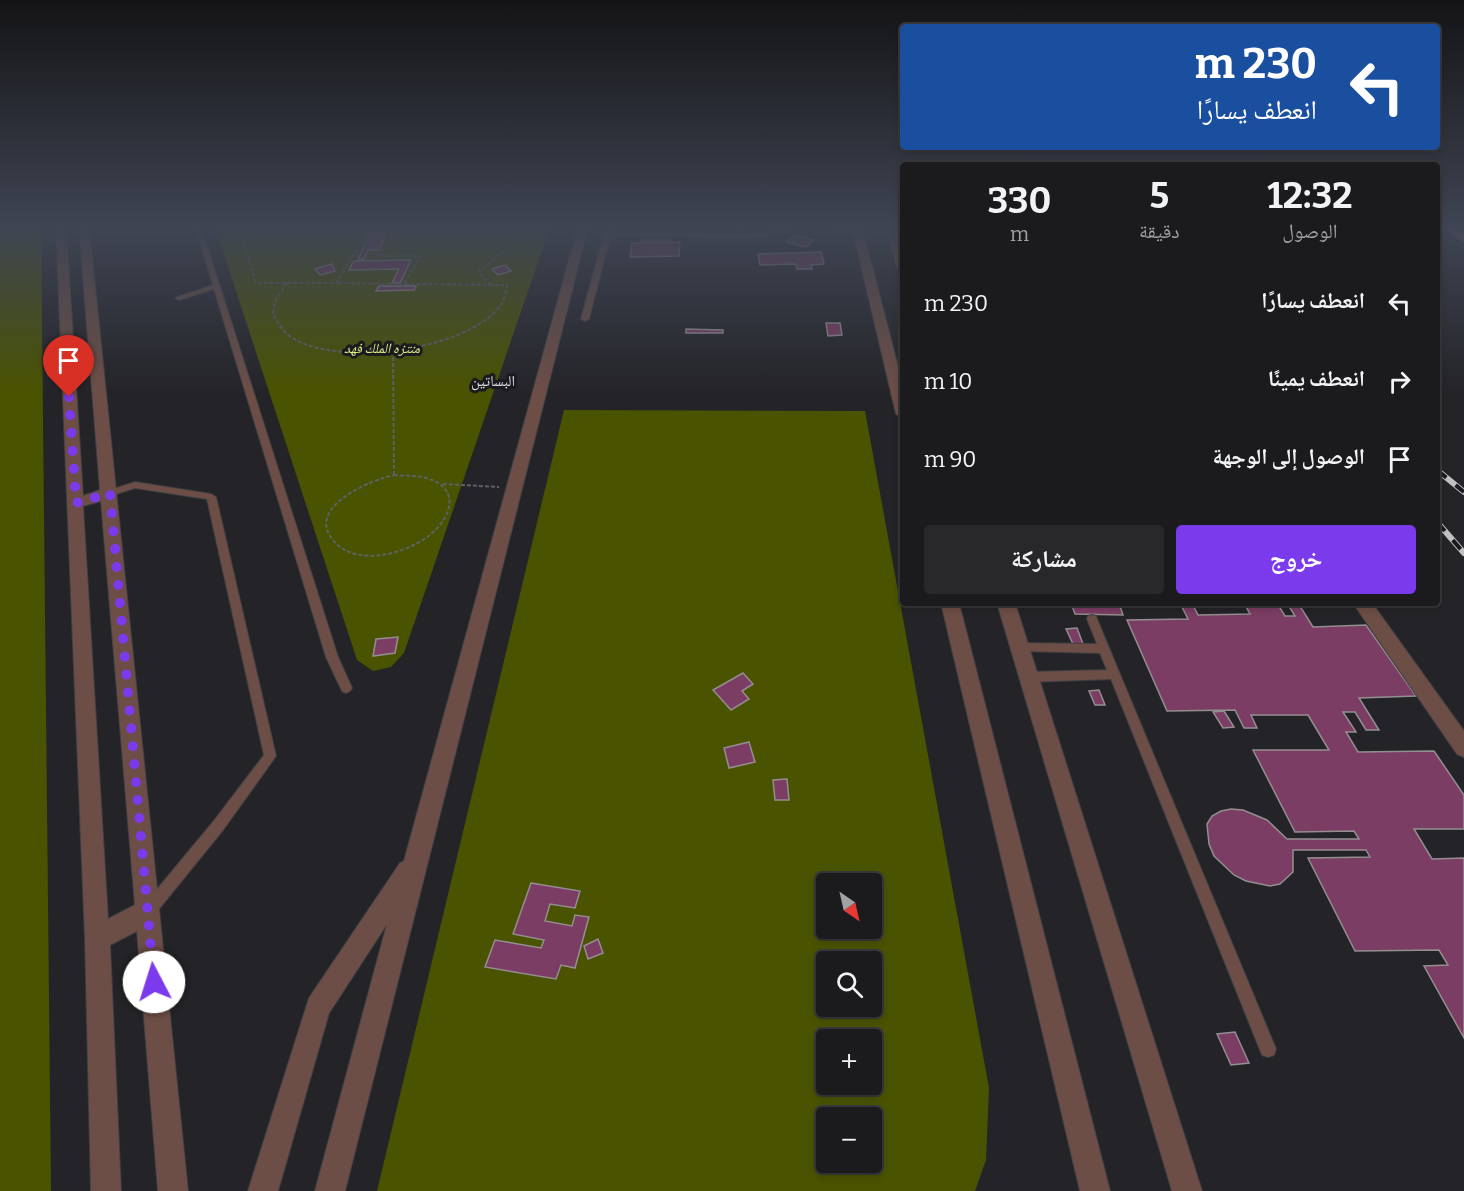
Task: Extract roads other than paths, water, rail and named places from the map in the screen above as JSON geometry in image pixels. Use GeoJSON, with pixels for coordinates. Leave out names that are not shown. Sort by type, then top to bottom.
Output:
{"type":"FeatureCollection","features":[{"type":"Feature","properties":{"kind":"street"},"geometry":{"type":"LineString","coordinates":[[64,283],[97,938],[106,1191]]}},
{"type":"Feature","properties":{"kind":"street"},"geometry":{"type":"LineString","coordinates":[[89,283],[173,1191]]}},
{"type":"Feature","properties":{"kind":"street"},"geometry":{"type":"LineString","coordinates":[[330,1191],[513,487],[569,283]]}},
{"type":"Feature","properties":{"kind":"street"},"geometry":{"type":"LineString","coordinates":[[870,283],[900,402]]}},
{"type":"Feature","properties":{"kind":"street"},"geometry":{"type":"LineString","coordinates":[[66,333],[93,327]]}},
{"type":"Feature","properties":{"kind":"street"},"geometry":{"type":"LineString","coordinates":[[76,503],[110,493]]}},
{"type":"Feature","properties":{"kind":"street"},"geometry":{"type":"LineString","coordinates":[[951,606],[1095,1191]]}},
{"type":"Feature","properties":{"kind":"street"},"geometry":{"type":"LineString","coordinates":[[1007,606],[1187,1191]]}},
{"type":"Feature","properties":{"kind":"street"},"geometry":{"type":"LineString","coordinates":[[1364,606],[1464,748]]}},
{"type":"Feature","properties":{"kind":"street"},"geometry":{"type":"LineString","coordinates":[[263,1191],[318,1007],[418,856]]}},
{"type":"Feature","properties":{"kind":"street"},"geometry":{"type":"LineString","coordinates":[[97,938],[147,912]]}},
{"type":"Feature","properties":{"kind":"lane"},"geometry":{"type":"LineString","coordinates":[[215,283],[332,657],[346,688]]}},
{"type":"Feature","properties":{"kind":"lane"},"geometry":{"type":"LineString","coordinates":[[585,319],[595,283]]}},
{"type":"Feature","properties":{"kind":"lane"},"geometry":{"type":"LineString","coordinates":[[179,298],[216,286]]}},
{"type":"Feature","properties":{"kind":"lane"},"geometry":{"type":"LineString","coordinates":[[110,493],[135,485],[211,497],[270,756],[218,826],[147,912]]}},
{"type":"Feature","properties":{"kind":"lane"},"geometry":{"type":"LineString","coordinates":[[1092,620],[1268,1048]]}},
{"type":"Feature","properties":{"kind":"lane"},"geometry":{"type":"LineString","coordinates":[[1020,647],[1104,649]]}},
{"type":"Feature","properties":{"kind":"lane"},"geometry":{"type":"LineString","coordinates":[[1029,677],[1114,675]]}},
{"type":"Feature","properties":{"kind":"lane"},"geometry":{"type":"LineString","coordinates":[[1084,1147],[1089,1191]]}},
{"type":"Feature","properties":{"kind":"railway"},"geometry":{"type":"LineString","coordinates":[[1440,472],[1464,492]]}},
{"type":"Feature","properties":{"kind":"railway"},"geometry":{"type":"LineString","coordinates":[[1440,525],[1464,553]]}},
{"type":"Feature","properties":{"kind":"district","name":"البساتين"},"geometry":{"type":"Point","coordinates":[493,381]}},
{"type":"Feature","properties":{"kind":"park label","name":"منتزه الملك فهد"},"geometry":{"type":"Point","coordinates":[382,348]}}]}
